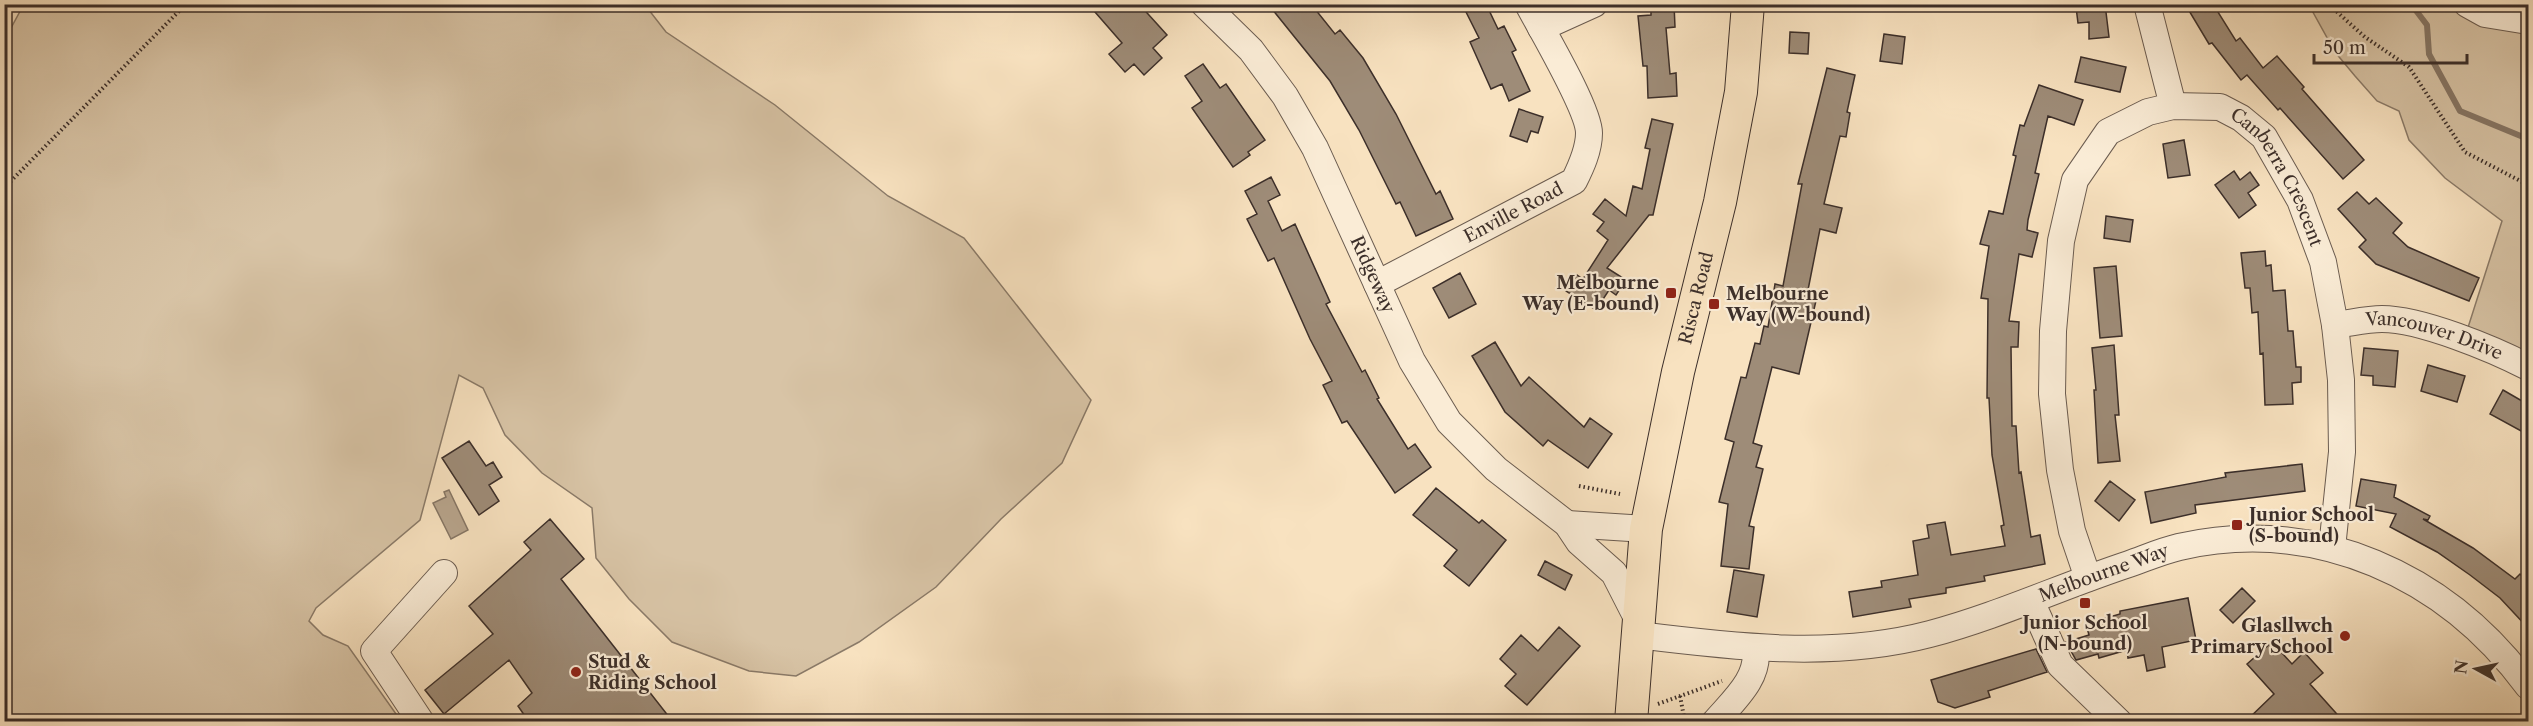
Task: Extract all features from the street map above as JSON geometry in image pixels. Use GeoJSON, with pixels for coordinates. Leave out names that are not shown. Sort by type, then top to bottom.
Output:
{"type":"FeatureCollection","features":[{"type":"Feature","properties":{"kind":"main road","name":"Risca Road"},"geometry":{"type":"LineString","coordinates":[[1632,717],[1646,529],[1678,372],[1724,180],[1741,92],[1748,4]]}},
{"type":"Feature","properties":{"kind":"street","name":"Ridgeway"},"geometry":{"type":"LineString","coordinates":[[1204,4],[1251,50],[1285,96],[1315,148],[1412,360],[1449,422],[1496,469],[1567,524],[1579,542],[1614,573],[1639,628]]}},
{"type":"Feature","properties":{"kind":"street","name":"Enville Road"},"geometry":{"type":"LineString","coordinates":[[1377,284],[1574,181],[1584,160],[1589,132],[1580,104],[1528,4]]}},
{"type":"Feature","properties":{"kind":"street"},"geometry":{"type":"LineString","coordinates":[[1540,28],[1594,4]]}},
{"type":"Feature","properties":{"kind":"street"},"geometry":{"type":"LineString","coordinates":[[2148,4],[2173,106]]}},
{"type":"Feature","properties":{"kind":"street"},"geometry":{"type":"LineString","coordinates":[[2467,4],[2485,14],[2529,21]]}},
{"type":"Feature","properties":{"kind":"street","name":"Canberra Crescent"},"geometry":{"type":"LineString","coordinates":[[2088,578],[2072,531],[2060,470],[2052,393],[2053,331],[2061,241],[2075,180],[2108,132],[2148,112],[2173,106],[2220,107],[2241,118],[2264,136],[2300,200],[2323,262],[2335,325],[2341,380],[2342,452],[2332,548]]}},
{"type":"Feature","properties":{"kind":"street","name":"Vancouver Drive"},"geometry":{"type":"LineString","coordinates":[[2335,325],[2383,319],[2429,327],[2502,353],[2529,367]]}},
{"type":"Feature","properties":{"kind":"street"},"geometry":{"type":"LineString","coordinates":[[1567,524],[1646,529]]}},
{"type":"Feature","properties":{"kind":"street","name":"Melbourne Way"},"geometry":{"type":"LineString","coordinates":[[1639,628],[1755,658],[1885,643],[1929,634],[2031,601],[2088,578],[2178,548],[2224,540],[2274,540],[2332,548],[2366,558],[2446,601],[2479,629],[2511,662],[2529,686]]}},
{"type":"Feature","properties":{"kind":"street"},"geometry":{"type":"LineString","coordinates":[[421,722],[374,651],[444,573]]}},
{"type":"Feature","properties":{"kind":"street"},"geometry":{"type":"LineString","coordinates":[[2031,601],[2060,665],[2119,722]]}},
{"type":"Feature","properties":{"kind":"street"},"geometry":{"type":"LineString","coordinates":[[1715,722],[1747,685],[1755,658]]}},
{"type":"Feature","properties":{"kind":"path"},"geometry":{"type":"LineString","coordinates":[[4,188],[186,4]]}},
{"type":"Feature","properties":{"kind":"path"},"geometry":{"type":"LineString","coordinates":[[2332,4],[2336,11],[2365,37],[2409,67],[2465,152],[2529,185]]}},
{"type":"Feature","properties":{"kind":"path"},"geometry":{"type":"LineString","coordinates":[[1580,486],[1620,494]]}},
{"type":"Feature","properties":{"kind":"path"},"geometry":{"type":"LineString","coordinates":[[1632,717],[1680,696],[1755,658]]}},
{"type":"Feature","properties":{"kind":"path"},"geometry":{"type":"LineString","coordinates":[[1680,696],[1685,722]]}},
{"type":"Feature","properties":{"kind":"shaded area"},"geometry":{"type":"Polygon","coordinates":[[[24,4],[645,5],[666,32],[775,105],[888,196],[964,238],[1091,400],[1062,463],[1001,519],[936,587],[859,642],[796,676],[749,671],[672,642],[629,599],[596,558],[592,508],[542,473],[505,435],[483,388],[459,375],[420,520],[316,608],[309,621],[323,635],[348,646],[401,721],[5,721],[4,41],[24,4]]]}},
{"type":"Feature","properties":{"kind":"shaded area"},"geometry":{"type":"Polygon","coordinates":[[[2309,5],[2528,5],[2528,367],[2464,340],[2502,221],[2445,178],[2409,140],[2399,111],[2377,101],[2355,76],[2335,52],[2309,5]]]}},
{"type":"Feature","properties":{"kind":"shaded area"},"geometry":{"type":"Polygon","coordinates":[[[449,490],[468,530],[451,539],[433,503],[446,497],[444,492],[449,490]]]}},
{"type":"Feature","properties":{"kind":"building"},"geometry":{"type":"Polygon","coordinates":[[[1088,4],[1139,4],[1167,35],[1153,48],[1162,58],[1144,75],[1134,64],[1125,72],[1109,54],[1122,43],[1088,4]]]}},
{"type":"Feature","properties":{"kind":"building"},"geometry":{"type":"Polygon","coordinates":[[[1268,4],[1311,4],[1335,34],[1340,30],[1363,58],[1396,114],[1436,194],[1440,191],[1453,219],[1416,236],[1400,202],[1396,204],[1359,130],[1330,81],[1268,4]]]}},
{"type":"Feature","properties":{"kind":"building"},"geometry":{"type":"Polygon","coordinates":[[[1462,4],[1486,4],[1498,29],[1504,26],[1516,50],[1512,52],[1530,91],[1509,101],[1502,84],[1491,89],[1470,42],[1479,38],[1462,4]]]}},
{"type":"Feature","properties":{"kind":"building"},"geometry":{"type":"Polygon","coordinates":[[[1651,4],[1674,4],[1675,27],[1666,28],[1670,74],[1676,73],[1677,96],[1648,98],[1647,66],[1643,66],[1638,16],[1651,15],[1651,4]]]}},
{"type":"Feature","properties":{"kind":"building"},"geometry":{"type":"Polygon","coordinates":[[[2105,4],[2109,37],[2089,39],[2089,22],[2078,23],[2076,7],[2105,4]]]}},
{"type":"Feature","properties":{"kind":"building"},"geometry":{"type":"Polygon","coordinates":[[[2185,4],[2213,4],[2236,41],[2240,38],[2263,68],[2277,56],[2304,87],[2302,89],[2364,160],[2343,179],[2280,108],[2278,110],[2247,75],[2241,80],[2212,43],[2209,44],[2185,4]]]}},
{"type":"Feature","properties":{"kind":"building"},"geometry":{"type":"Polygon","coordinates":[[[1790,32],[1809,33],[1808,54],[1789,53],[1790,32]]]}},
{"type":"Feature","properties":{"kind":"building"},"geometry":{"type":"Polygon","coordinates":[[[1884,34],[1905,37],[1902,64],[1880,61],[1884,34]]]}},
{"type":"Feature","properties":{"kind":"building"},"geometry":{"type":"Polygon","coordinates":[[[2081,57],[2126,67],[2120,92],[2075,82],[2081,57]]]}},
{"type":"Feature","properties":{"kind":"building"},"geometry":{"type":"Polygon","coordinates":[[[1203,64],[1220,88],[1226,84],[1265,140],[1233,167],[1192,108],[1202,101],[1185,76],[1203,64]]]}},
{"type":"Feature","properties":{"kind":"building"},"geometry":{"type":"Polygon","coordinates":[[[1827,68],[1855,75],[1847,112],[1850,113],[1846,137],[1840,136],[1824,204],[1842,208],[1836,233],[1820,229],[1808,290],[1818,292],[1799,374],[1772,367],[1753,443],[1762,446],[1756,467],[1763,469],[1749,526],[1754,527],[1749,569],[1721,566],[1728,504],[1719,502],[1734,442],[1725,439],[1741,377],[1746,378],[1755,343],[1760,344],[1764,326],[1768,327],[1775,284],[1783,286],[1802,184],[1798,184],[1827,68]]]}},
{"type":"Feature","properties":{"kind":"building"},"geometry":{"type":"Polygon","coordinates":[[[2039,85],[2083,100],[2074,125],[2048,116],[2035,173],[2039,174],[2027,230],[2038,233],[2032,257],[2019,254],[2009,321],[2019,322],[2018,347],[2011,347],[2012,426],[2016,426],[2019,473],[2021,472],[2031,537],[2040,535],[2045,564],[1984,576],[1985,581],[1946,588],[1946,593],[1909,599],[1911,607],[1853,617],[1849,592],[1882,587],[1881,581],[1918,575],[1913,541],[1929,538],[1927,525],[1945,522],[1951,555],[2005,546],[2001,526],[2004,525],[1992,455],[1989,398],[1987,398],[1988,299],[1981,298],[1989,246],[1980,244],[1989,211],[2003,214],[2016,156],[2013,155],[2020,125],[2024,126],[2039,85]]]}},
{"type":"Feature","properties":{"kind":"building"},"geometry":{"type":"Polygon","coordinates":[[[1519,109],[1543,117],[1538,133],[1531,131],[1527,142],[1510,136],[1519,109]]]}},
{"type":"Feature","properties":{"kind":"building"},"geometry":{"type":"Polygon","coordinates":[[[1652,119],[1673,124],[1653,215],[1649,215],[1607,268],[1626,280],[1616,295],[1609,290],[1596,310],[1566,291],[1577,275],[1583,279],[1608,240],[1597,231],[1604,222],[1593,214],[1605,199],[1626,216],[1633,186],[1642,189],[1650,149],[1645,148],[1652,119]]]}},
{"type":"Feature","properties":{"kind":"building"},"geometry":{"type":"Polygon","coordinates":[[[2184,140],[2190,175],[2168,178],[2163,144],[2184,140]]]}},
{"type":"Feature","properties":{"kind":"building"},"geometry":{"type":"Polygon","coordinates":[[[2234,171],[2240,180],[2250,172],[2259,185],[2248,193],[2256,205],[2239,218],[2215,185],[2234,171]]]}},
{"type":"Feature","properties":{"kind":"building"},"geometry":{"type":"Polygon","coordinates":[[[1271,177],[1280,195],[1268,201],[1282,231],[1295,224],[1330,302],[1326,304],[1362,372],[1365,370],[1379,398],[1377,399],[1408,449],[1415,444],[1431,467],[1395,493],[1347,421],[1342,423],[1323,385],[1332,381],[1310,339],[1274,258],[1268,261],[1247,219],[1257,214],[1245,191],[1271,177]]]}},
{"type":"Feature","properties":{"kind":"building"},"geometry":{"type":"Polygon","coordinates":[[[2357,192],[2369,204],[2376,198],[2402,223],[2393,233],[2408,247],[2479,278],[2469,301],[2376,264],[2359,247],[2366,240],[2338,209],[2357,192]]]}},
{"type":"Feature","properties":{"kind":"building"},"geometry":{"type":"Polygon","coordinates":[[[2106,216],[2133,220],[2130,242],[2104,238],[2106,216]]]}},
{"type":"Feature","properties":{"kind":"building"},"geometry":{"type":"Polygon","coordinates":[[[2265,251],[2266,266],[2271,265],[2273,291],[2285,290],[2288,331],[2293,331],[2296,367],[2301,367],[2301,382],[2292,383],[2293,404],[2265,405],[2263,353],[2260,354],[2258,312],[2252,313],[2250,288],[2245,288],[2241,253],[2265,251]]]}},
{"type":"Feature","properties":{"kind":"building"},"geometry":{"type":"Polygon","coordinates":[[[2116,266],[2122,336],[2100,338],[2094,268],[2116,266]]]}},
{"type":"Feature","properties":{"kind":"building"},"geometry":{"type":"Polygon","coordinates":[[[1460,273],[1476,304],[1449,318],[1433,288],[1460,273]]]}},
{"type":"Feature","properties":{"kind":"building"},"geometry":{"type":"Polygon","coordinates":[[[1495,342],[1521,386],[1529,377],[1584,427],[1590,418],[1612,434],[1588,468],[1548,440],[1543,446],[1505,412],[1472,356],[1495,342]]]}},
{"type":"Feature","properties":{"kind":"building"},"geometry":{"type":"Polygon","coordinates":[[[2114,345],[2119,415],[2115,415],[2120,461],[2098,463],[2094,390],[2096,390],[2092,348],[2114,345]]]}},
{"type":"Feature","properties":{"kind":"building"},"geometry":{"type":"Polygon","coordinates":[[[2364,348],[2398,351],[2395,387],[2373,385],[2373,376],[2361,375],[2364,348]]]}},
{"type":"Feature","properties":{"kind":"building"},"geometry":{"type":"Polygon","coordinates":[[[2428,365],[2465,376],[2457,402],[2421,391],[2428,365]]]}},
{"type":"Feature","properties":{"kind":"building"},"geometry":{"type":"Polygon","coordinates":[[[2503,390],[2529,405],[2529,423],[2523,432],[2490,414],[2503,390]]]}},
{"type":"Feature","properties":{"kind":"building"},"geometry":{"type":"Polygon","coordinates":[[[469,441],[486,466],[493,462],[502,477],[489,485],[499,501],[479,515],[442,458],[469,441]]]}},
{"type":"Feature","properties":{"kind":"building"},"geometry":{"type":"Polygon","coordinates":[[[2302,464],[2305,491],[2195,505],[2196,513],[2151,523],[2145,492],[2226,477],[2225,473],[2302,464]]]}},
{"type":"Feature","properties":{"kind":"building"},"geometry":{"type":"Polygon","coordinates":[[[2361,479],[2396,485],[2394,497],[2430,516],[2428,520],[2423,519],[2473,548],[2515,579],[2520,574],[2529,583],[2529,629],[2500,598],[2470,575],[2437,552],[2390,527],[2396,514],[2356,506],[2361,479]]]}},
{"type":"Feature","properties":{"kind":"building"},"geometry":{"type":"Polygon","coordinates":[[[2110,481],[2135,500],[2119,521],[2095,501],[2110,481]]]}},
{"type":"Feature","properties":{"kind":"building"},"geometry":{"type":"Polygon","coordinates":[[[1436,488],[1479,523],[1482,520],[1506,540],[1469,586],[1444,566],[1457,550],[1413,515],[1436,488]]]}},
{"type":"Feature","properties":{"kind":"building"},"geometry":{"type":"Polygon","coordinates":[[[550,519],[584,559],[561,579],[673,722],[529,722],[518,706],[532,693],[509,660],[444,714],[425,690],[493,634],[469,606],[531,550],[524,542],[550,519]]]}},
{"type":"Feature","properties":{"kind":"building"},"geometry":{"type":"Polygon","coordinates":[[[1545,561],[1572,575],[1565,590],[1538,575],[1545,561]]]}},
{"type":"Feature","properties":{"kind":"building"},"geometry":{"type":"Polygon","coordinates":[[[1734,570],[1764,575],[1757,617],[1727,612],[1734,570]]]}},
{"type":"Feature","properties":{"kind":"building"},"geometry":{"type":"Polygon","coordinates":[[[2242,588],[2255,601],[2233,623],[2220,610],[2242,588]]]}},
{"type":"Feature","properties":{"kind":"building"},"geometry":{"type":"Polygon","coordinates":[[[2188,598],[2196,640],[2162,647],[2165,667],[2147,671],[2144,655],[2128,658],[2127,650],[2099,658],[2098,654],[2076,660],[2066,642],[2089,635],[2086,624],[2120,614],[2120,611],[2188,598]]]}},
{"type":"Feature","properties":{"kind":"building"},"geometry":{"type":"Polygon","coordinates":[[[1559,627],[1580,646],[1527,705],[1505,686],[1516,674],[1500,659],[1521,635],[1538,651],[1559,627]]]}},
{"type":"Feature","properties":{"kind":"building"},"geometry":{"type":"Polygon","coordinates":[[[2272,642],[2292,664],[2304,652],[2323,673],[2310,684],[2344,722],[2245,722],[2274,694],[2247,664],[2272,642]]]}},
{"type":"Feature","properties":{"kind":"building"},"geometry":{"type":"Polygon","coordinates":[[[2036,649],[2047,672],[1988,691],[1990,697],[1955,708],[1938,702],[1931,680],[2036,649]]]}},
{"type":"Feature","properties":{"kind":"waterway"},"geometry":{"type":"LineString","coordinates":[[2411,4],[2427,25],[2429,54],[2460,111],[2528,139]]}},
{"type":"Feature","properties":{"kind":"place","name":"Melbourne Way (E-bound)"},"geometry":{"type":"Point","coordinates":[1671,293]}},
{"type":"Feature","properties":{"kind":"place","name":"Melbourne Way (W-bound)"},"geometry":{"type":"Point","coordinates":[1714,304]}},
{"type":"Feature","properties":{"kind":"place","name":"Junior School (S-bound)"},"geometry":{"type":"Point","coordinates":[2237,525]}},
{"type":"Feature","properties":{"kind":"place","name":"Junior School (N-bound)"},"geometry":{"type":"Point","coordinates":[2085,603]}},
{"type":"Feature","properties":{"kind":"place","name":"Glasllwch Primary School"},"geometry":{"type":"Point","coordinates":[2345,636]}},
{"type":"Feature","properties":{"kind":"place","name":"Stud & Riding School"},"geometry":{"type":"Point","coordinates":[576,672]}}]}
